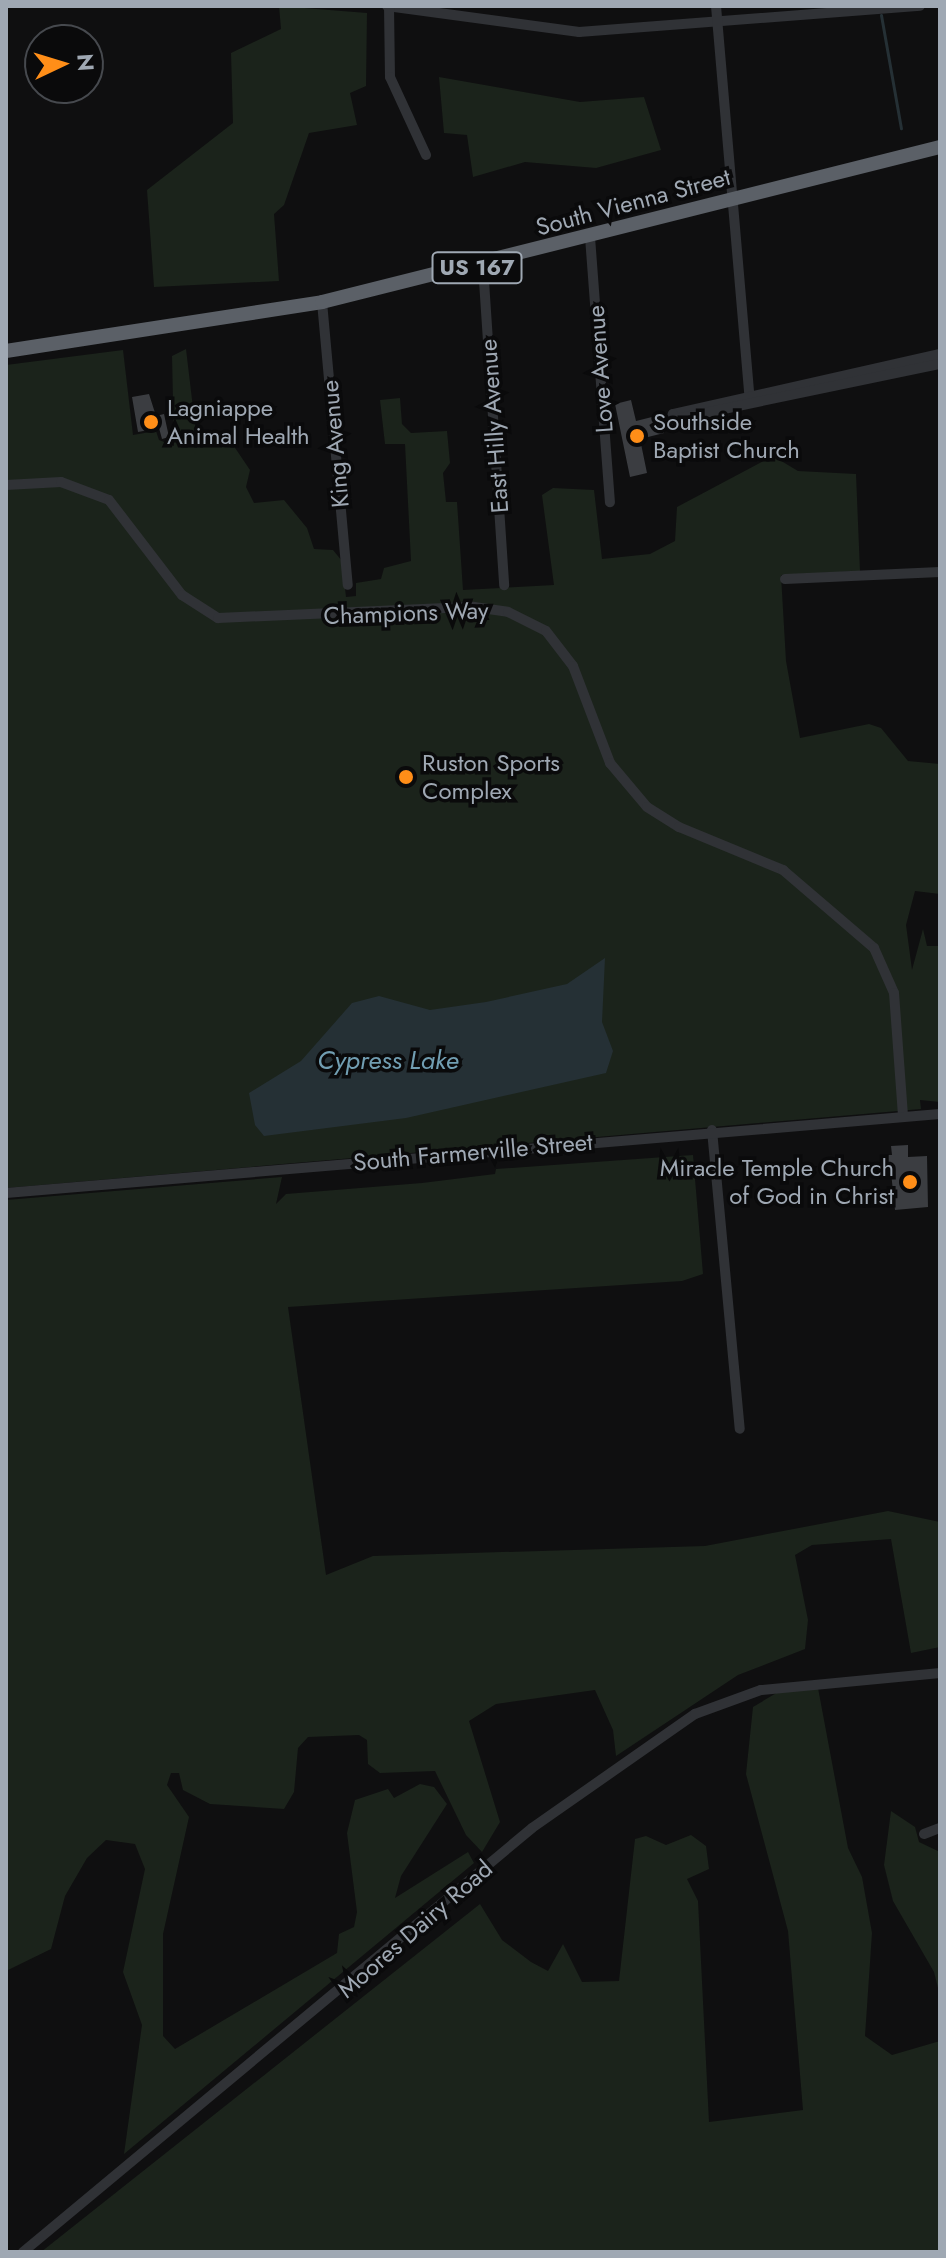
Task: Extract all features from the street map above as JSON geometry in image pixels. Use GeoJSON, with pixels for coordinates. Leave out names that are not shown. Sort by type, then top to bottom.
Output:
{"type":"FeatureCollection","features":[{"type":"Feature","properties":{"kind":"highway","name":"South Vienna Street"},"geometry":{"type":"LineString","coordinates":[[6,351],[322,302],[483,266],[730,198],[940,147]]}},
{"type":"Feature","properties":{"kind":"street"},"geometry":{"type":"LineString","coordinates":[[426,155],[390,77],[388,6],[568,31],[718,24],[920,6]]}},
{"type":"Feature","properties":{"kind":"street"},"geometry":{"type":"LineString","coordinates":[[716,6],[730,198],[750,401]]}},
{"type":"Feature","properties":{"kind":"street","name":"Love Avenue"},"geometry":{"type":"LineString","coordinates":[[590,237],[610,502]]}},
{"type":"Feature","properties":{"kind":"street","name":"East Hilly Avenue"},"geometry":{"type":"LineString","coordinates":[[483,266],[504,585]]}},
{"type":"Feature","properties":{"kind":"street","name":"King Avenue"},"geometry":{"type":"LineString","coordinates":[[322,302],[348,585]]}},
{"type":"Feature","properties":{"kind":"street"},"geometry":{"type":"LineString","coordinates":[[940,354],[750,401],[673,425],[671,420],[673,414],[750,401],[940,364]]}},
{"type":"Feature","properties":{"kind":"street","name":"Champions Way"},"geometry":{"type":"LineString","coordinates":[[6,485],[61,482],[109,500],[182,595],[218,618],[474,607],[508,612],[546,631],[573,666],[610,763],[647,807],[679,827],[783,870],[874,948],[894,993],[903,1115]]}},
{"type":"Feature","properties":{"kind":"street"},"geometry":{"type":"LineString","coordinates":[[785,579],[940,572]]}},
{"type":"Feature","properties":{"kind":"street","name":"South Farmerville Street"},"geometry":{"type":"LineString","coordinates":[[6,1193],[712,1130],[940,1114]]}},
{"type":"Feature","properties":{"kind":"street"},"geometry":{"type":"LineString","coordinates":[[712,1130],[740,1429]]}},
{"type":"Feature","properties":{"kind":"street","name":"Moores Dairy Road"},"geometry":{"type":"LineString","coordinates":[[23,2252],[587,1786],[695,1714],[761,1690],[940,1673]]}},
{"type":"Feature","properties":{"kind":"street"},"geometry":{"type":"LineString","coordinates":[[924,1834],[940,1828]]}},
{"type":"Feature","properties":{"kind":"shaded area"},"geometry":{"type":"Polygon","coordinates":[[[279,6],[367,13],[366,86],[350,93],[357,125],[309,133],[284,205],[274,214],[279,281],[154,287],[147,190],[233,123],[231,53],[281,29],[279,6]]]}},
{"type":"Feature","properties":{"kind":"shaded area"},"geometry":{"type":"Polygon","coordinates":[[[439,77],[580,102],[644,97],[661,150],[596,168],[525,162],[473,177],[467,135],[444,133],[439,77]]]}},
{"type":"Feature","properties":{"kind":"shaded area","name":"Ruston Sports Complex"},"geometry":{"type":"Polygon","coordinates":[[[186,349],[196,433],[225,433],[250,470],[246,487],[254,503],[284,500],[307,528],[314,549],[333,550],[342,561],[346,597],[356,596],[356,583],[381,579],[384,568],[411,561],[405,444],[385,444],[380,400],[400,398],[402,424],[411,433],[447,431],[450,463],[443,473],[446,502],[457,502],[463,590],[554,585],[542,495],[553,488],[594,490],[602,559],[650,554],[675,541],[677,507],[773,456],[798,471],[856,474],[860,571],[781,575],[786,661],[800,738],[869,724],[881,728],[908,761],[940,764],[940,894],[915,891],[906,925],[912,970],[923,929],[927,946],[940,946],[940,1102],[920,1100],[921,1109],[6,1188],[6,365],[123,350],[133,435],[156,431],[159,440],[174,446],[172,356],[186,349]]]}},
{"type":"Feature","properties":{"kind":"shaded area"},"geometry":{"type":"Polygon","coordinates":[[[693,1155],[703,1274],[682,1281],[288,1307],[326,1575],[373,1556],[705,1546],[888,1511],[940,1522],[940,1647],[911,1653],[891,1539],[812,1545],[795,1555],[808,1620],[805,1649],[738,1675],[616,1756],[613,1730],[595,1690],[496,1704],[469,1721],[500,1822],[482,1852],[466,1835],[435,1771],[380,1773],[368,1764],[367,1740],[359,1735],[308,1737],[298,1748],[294,1792],[284,1809],[210,1804],[183,1790],[179,1773],[171,1773],[167,1785],[189,1817],[163,1934],[163,2036],[175,2049],[337,1953],[339,1934],[354,1927],[357,1912],[347,1833],[355,1800],[388,1789],[394,1798],[420,1784],[434,1787],[447,1804],[401,1876],[395,1898],[468,1852],[474,1863],[124,2154],[142,2025],[123,1972],[145,1869],[135,1844],[106,1840],[87,1858],[65,1896],[51,1949],[6,1971],[6,1200],[282,1177],[276,1204],[286,1194],[422,1183],[495,1174],[496,1169],[693,1155]]]}},
{"type":"Feature","properties":{"kind":"shaded area"},"geometry":{"type":"Polygon","coordinates":[[[818,1688],[848,1848],[862,1877],[872,1933],[865,2036],[892,2055],[940,2041],[940,2252],[41,2252],[480,1904],[502,1940],[531,1962],[548,1971],[563,1944],[582,1982],[619,1981],[635,1839],[646,1836],[666,1845],[691,1835],[706,1846],[709,1869],[687,1879],[698,1901],[709,2122],[803,2110],[788,1931],[746,1774],[753,1707],[778,1692],[818,1688]]]}},
{"type":"Feature","properties":{"kind":"shaded area"},"geometry":{"type":"Polygon","coordinates":[[[891,1811],[915,1827],[919,1842],[940,1852],[940,1996],[934,1972],[893,1901],[884,1865],[891,1811]]]}},
{"type":"Feature","properties":{"kind":"water","name":"Cypress Lake"},"geometry":{"type":"Polygon","coordinates":[[[605,958],[602,1022],[613,1051],[606,1073],[406,1118],[264,1136],[255,1125],[249,1093],[301,1061],[352,1003],[379,996],[430,1010],[486,1002],[567,984],[605,958]]]}},
{"type":"Feature","properties":{"kind":"building","name":"Lagniappe Animal Health"},"geometry":{"type":"Polygon","coordinates":[[[149,394],[156,416],[164,414],[169,437],[162,439],[159,428],[138,432],[132,397],[149,394]]]}},
{"type":"Feature","properties":{"kind":"building","name":"Southside Baptist Church"},"geometry":{"type":"Polygon","coordinates":[[[631,400],[636,421],[660,415],[664,433],[640,439],[647,473],[630,477],[615,404],[631,400]]]}},
{"type":"Feature","properties":{"kind":"building","name":"Miracle Temple Church of God in Christ"},"geometry":{"type":"Polygon","coordinates":[[[908,1145],[908,1157],[927,1156],[928,1207],[895,1210],[890,1163],[882,1164],[882,1155],[892,1155],[891,1146],[908,1145]]]}},
{"type":"Feature","properties":{"kind":"waterway"},"geometry":{"type":"LineString","coordinates":[[881,15],[901,128]]}},
{"type":"Feature","properties":{"kind":"place","name":"Lagniappe Animal Health"},"geometry":{"type":"Point","coordinates":[151,422]}},
{"type":"Feature","properties":{"kind":"place","name":"Southside Baptist Church"},"geometry":{"type":"Point","coordinates":[637,436]}},
{"type":"Feature","properties":{"kind":"place","name":"Ruston Sports Complex"},"geometry":{"type":"Point","coordinates":[406,777]}},
{"type":"Feature","properties":{"kind":"place","name":"Miracle Temple Church of God in Christ"},"geometry":{"type":"Point","coordinates":[910,1182]}}]}
